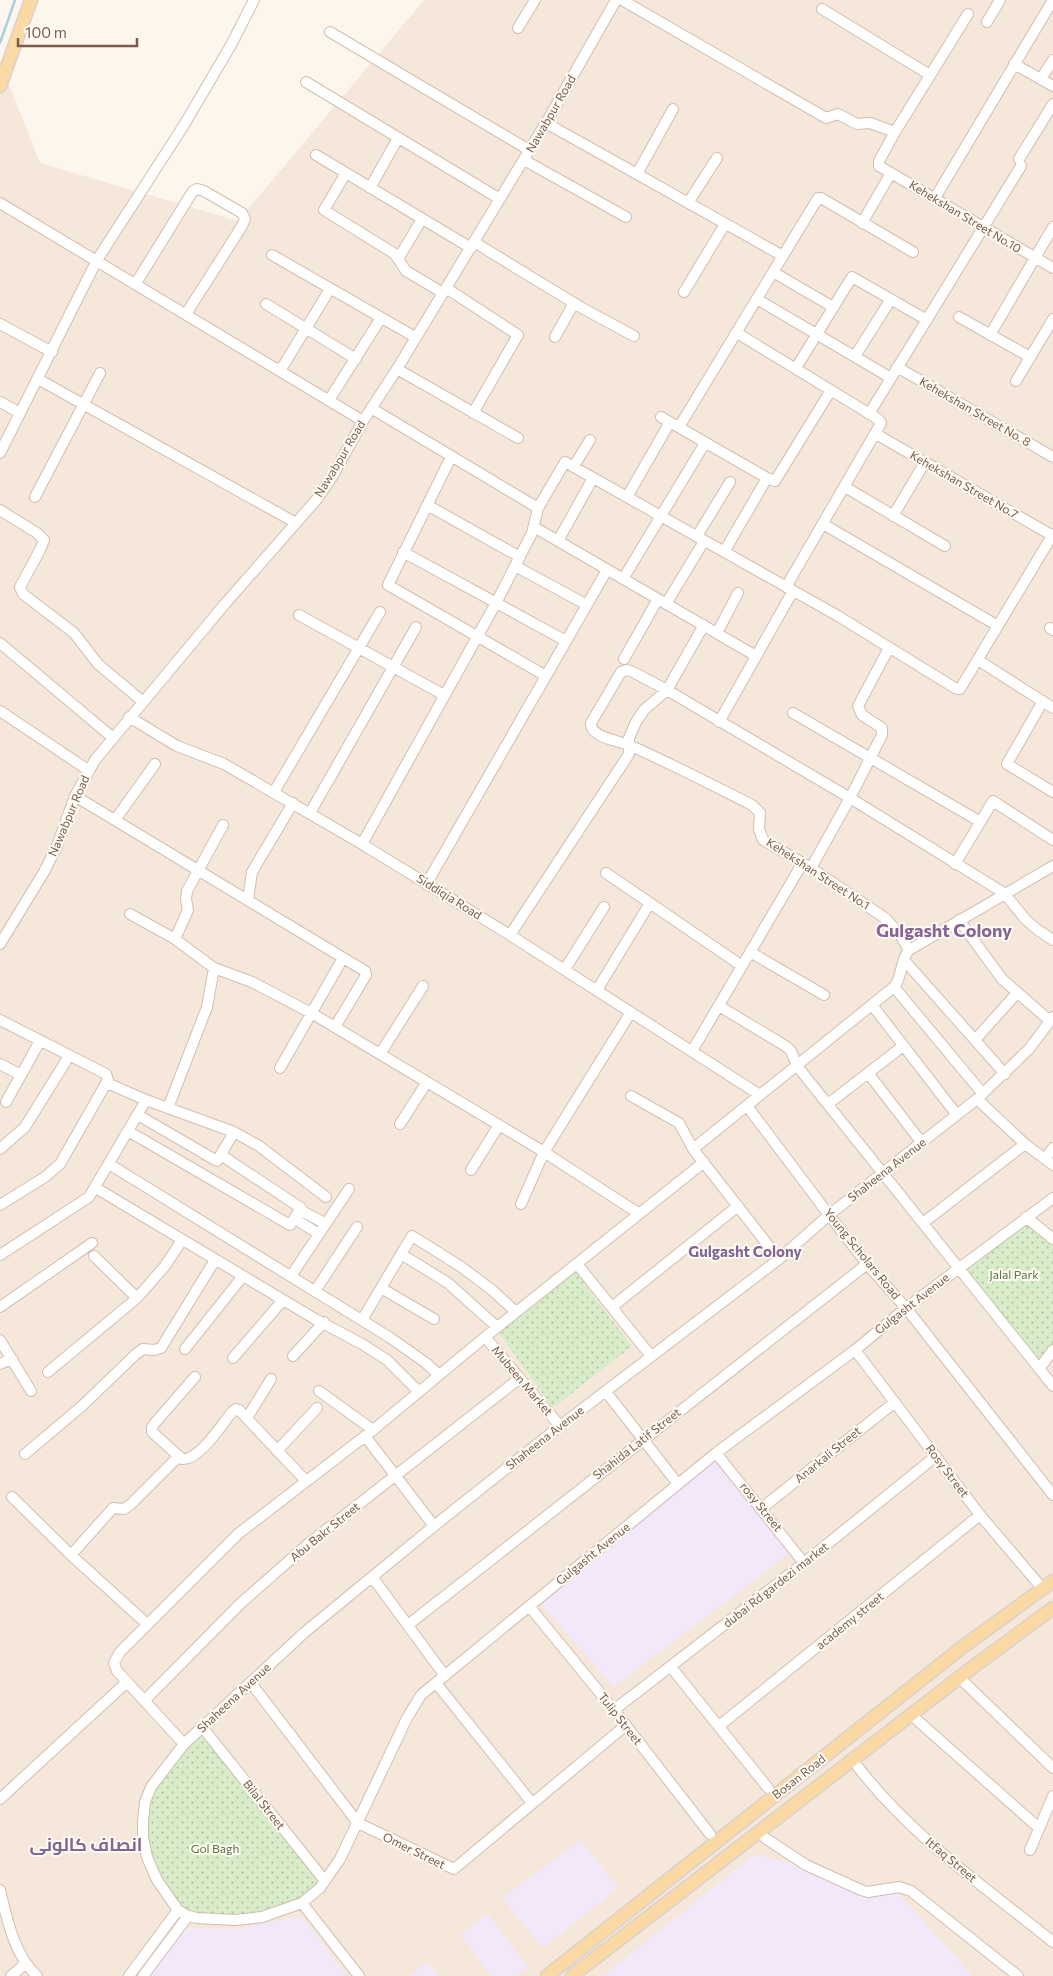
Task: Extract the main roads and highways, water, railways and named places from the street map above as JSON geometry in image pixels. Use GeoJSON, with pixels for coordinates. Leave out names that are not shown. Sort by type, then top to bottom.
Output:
{"type":"FeatureCollection","features":[{"type":"Feature","properties":{"kind":"main road"},"geometry":{"type":"LineString","coordinates":[[0,86],[31,0]]}},
{"type":"Feature","properties":{"kind":"main road","name":"Bosan Road"},"geometry":{"type":"LineString","coordinates":[[547,1976],[960,1649],[1053,1581]]}},
{"type":"Feature","properties":{"kind":"main road","name":"Bosan Road"},"geometry":{"type":"LineString","coordinates":[[572,1976],[852,1766],[973,1667],[1053,1608]]}},
{"type":"Feature","properties":{"kind":"main road"},"geometry":{"type":"LineString","coordinates":[[960,1649],[973,1667]]}},
{"type":"Feature","properties":{"kind":"main road"},"geometry":{"type":"LineString","coordinates":[[833,1751],[852,1766]]}},
{"type":"Feature","properties":{"kind":"waterway"},"geometry":{"type":"LineString","coordinates":[[0,43],[15,0]]}},
{"type":"Feature","properties":{"kind":"district","name":"Gulgasht Colony"},"geometry":{"type":"Point","coordinates":[944,931]}},
{"type":"Feature","properties":{"kind":"district","name":"Gulgasht Colony"},"geometry":{"type":"Point","coordinates":[745,1252]}},
{"type":"Feature","properties":{"kind":"district","name":"انصاف کالونی"},"geometry":{"type":"Point","coordinates":[86,1845]}},
{"type":"Feature","properties":{"kind":"park label","name":"Jalal Park"},"geometry":{"type":"Point","coordinates":[1014,1275]}},
{"type":"Feature","properties":{"kind":"park label","name":"Gol Bagh"},"geometry":{"type":"Point","coordinates":[215,1849]}}]}
